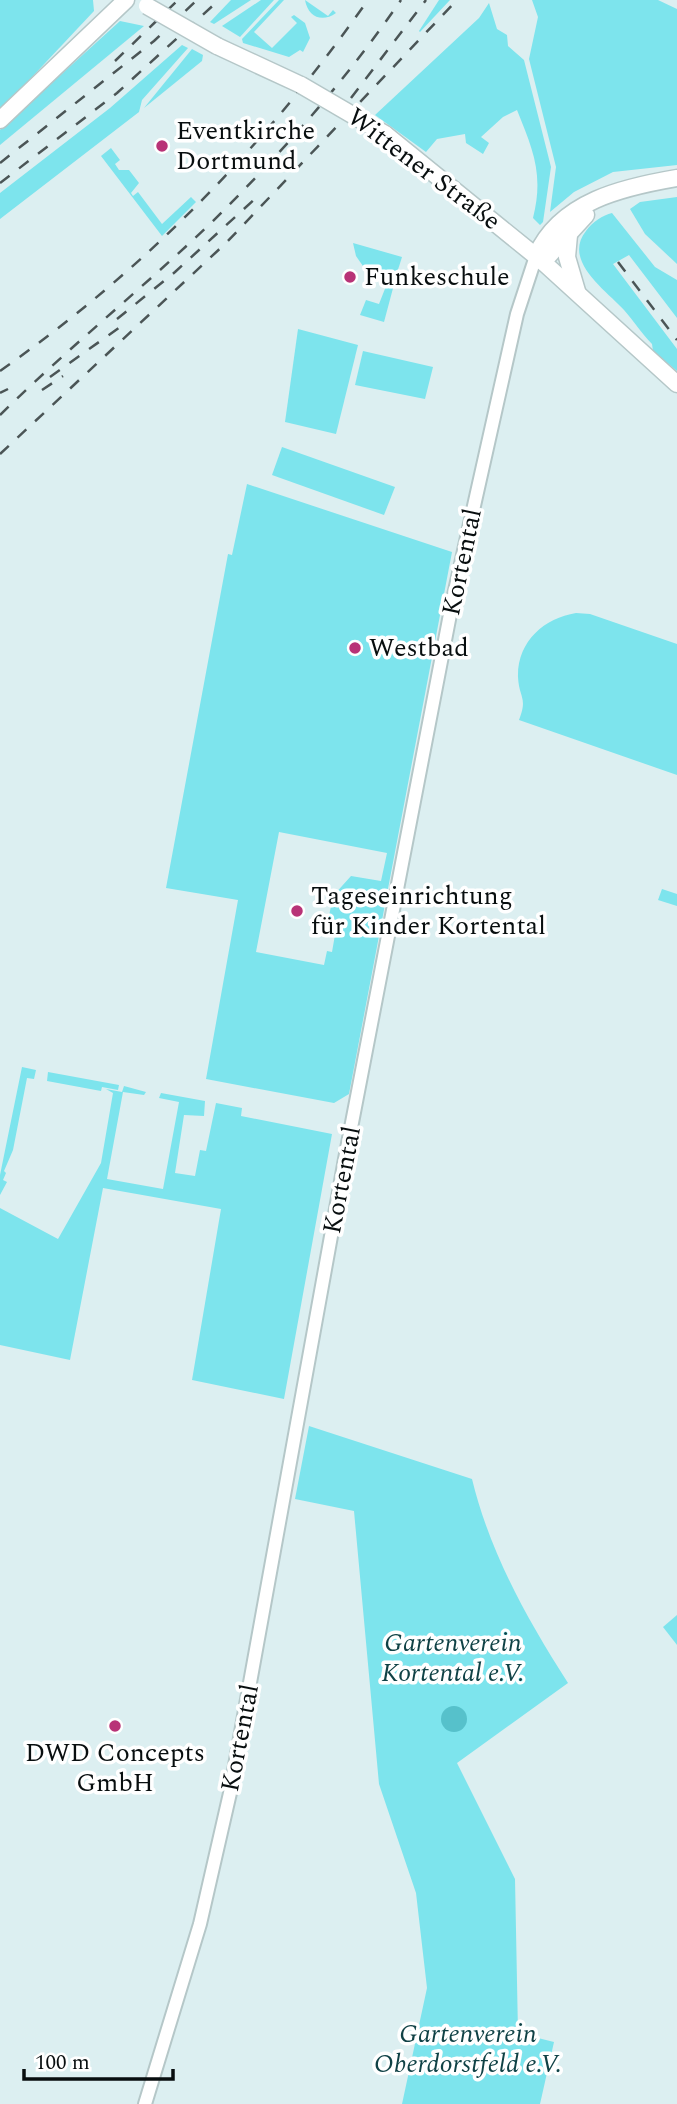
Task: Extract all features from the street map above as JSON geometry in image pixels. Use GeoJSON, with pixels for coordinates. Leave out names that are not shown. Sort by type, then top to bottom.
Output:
{"type":"FeatureCollection","features":[{"type":"Feature","properties":{"kind":"main road"},"geometry":{"type":"LineString","coordinates":[[0,120],[126,0]]}},
{"type":"Feature","properties":{"kind":"main road","name":"Wittener Straße"},"geometry":{"type":"LineString","coordinates":[[143,3],[217,46],[301,85],[385,134],[540,259],[677,384]]}},
{"type":"Feature","properties":{"kind":"main road","name":"Kortental"},"geometry":{"type":"LineString","coordinates":[[540,259],[544,240],[562,222],[598,197],[641,183],[677,178]]}},
{"type":"Feature","properties":{"kind":"main road","name":"Kortental"},"geometry":{"type":"LineString","coordinates":[[540,259],[602,204],[643,190],[677,185]]}},
{"type":"Feature","properties":{"kind":"main road"},"geometry":{"type":"LineString","coordinates":[[571,230],[567,257],[577,293]]}},
{"type":"Feature","properties":{"kind":"street","name":"Kortental"},"geometry":{"type":"LineString","coordinates":[[145,2104],[200,1924],[228,1804],[345,1159],[452,604],[528,276],[540,259]]}},
{"type":"Feature","properties":{"kind":"green space"},"geometry":{"type":"Polygon","coordinates":[[[0,0],[93,0],[94,11],[0,111],[0,0]]]}},
{"type":"Feature","properties":{"kind":"green space"},"geometry":{"type":"Polygon","coordinates":[[[231,0],[251,0],[214,24],[210,22],[231,0]]]}},
{"type":"Feature","properties":{"kind":"green space"},"geometry":{"type":"Polygon","coordinates":[[[261,0],[274,0],[240,37],[222,26],[261,0]]]}},
{"type":"Feature","properties":{"kind":"green space"},"geometry":{"type":"Polygon","coordinates":[[[279,0],[284,0],[254,32],[272,48],[297,23],[291,17],[294,15],[305,23],[310,38],[303,52],[300,50],[289,57],[243,43],[242,39],[279,0]]]}},
{"type":"Feature","properties":{"kind":"green space"},"geometry":{"type":"Polygon","coordinates":[[[305,0],[328,16],[333,10],[336,13],[326,18],[316,17],[309,11],[305,0]]]}},
{"type":"Feature","properties":{"kind":"green space"},"geometry":{"type":"Polygon","coordinates":[[[439,0],[450,0],[420,32],[419,31],[439,0]]]}},
{"type":"Feature","properties":{"kind":"green space"},"geometry":{"type":"Polygon","coordinates":[[[532,0],[658,0],[677,9],[677,165],[613,172],[574,192],[550,212],[556,167],[529,59],[538,17],[532,0]]]}},
{"type":"Feature","properties":{"kind":"green space"},"geometry":{"type":"Polygon","coordinates":[[[489,3],[497,29],[507,35],[508,46],[524,60],[551,167],[543,222],[540,225],[533,218],[537,188],[535,162],[517,110],[503,117],[481,137],[489,143],[483,154],[466,143],[465,134],[437,139],[426,152],[375,115],[479,18],[489,3]]]}},
{"type":"Feature","properties":{"kind":"green space"},"geometry":{"type":"Polygon","coordinates":[[[120,21],[144,26],[0,145],[0,130],[120,21]]]}},
{"type":"Feature","properties":{"kind":"green space"},"geometry":{"type":"Polygon","coordinates":[[[182,45],[188,48],[142,100],[139,112],[0,219],[0,193],[110,108],[182,45]]]}},
{"type":"Feature","properties":{"kind":"green space"},"geometry":{"type":"Polygon","coordinates":[[[192,49],[203,55],[202,61],[144,108],[192,49]]]}},
{"type":"Feature","properties":{"kind":"green space"},"geometry":{"type":"Polygon","coordinates":[[[111,148],[120,160],[115,164],[119,170],[129,170],[139,183],[131,193],[133,196],[138,192],[162,224],[191,197],[196,202],[162,236],[101,156],[111,148]]]}},
{"type":"Feature","properties":{"kind":"green space"},"geometry":{"type":"Polygon","coordinates":[[[677,197],[677,264],[645,234],[630,209],[640,202],[677,197]]]}},
{"type":"Feature","properties":{"kind":"green space"},"geometry":{"type":"Polygon","coordinates":[[[612,213],[655,267],[677,280],[677,318],[629,255],[613,264],[677,349],[677,371],[653,351],[652,344],[624,310],[598,285],[583,264],[579,253],[580,242],[586,231],[598,219],[612,213]]]}},
{"type":"Feature","properties":{"kind":"green space"},"geometry":{"type":"Polygon","coordinates":[[[353,243],[402,257],[396,276],[365,269],[356,256],[353,243]]]}},
{"type":"Feature","properties":{"kind":"green space"},"geometry":{"type":"Polygon","coordinates":[[[390,276],[396,277],[384,322],[360,315],[366,300],[379,304],[390,276]]]}},
{"type":"Feature","properties":{"kind":"green space"},"geometry":{"type":"Polygon","coordinates":[[[298,329],[358,345],[336,434],[285,422],[298,329]]]}},
{"type":"Feature","properties":{"kind":"green space"},"geometry":{"type":"Polygon","coordinates":[[[363,351],[433,367],[425,399],[355,385],[363,351]]]}},
{"type":"Feature","properties":{"kind":"green space"},"geometry":{"type":"Polygon","coordinates":[[[282,447],[395,487],[384,515],[272,475],[282,447]]]}},
{"type":"Feature","properties":{"kind":"green space"},"geometry":{"type":"Polygon","coordinates":[[[247,484],[452,552],[349,1094],[334,1103],[206,1079],[238,900],[166,888],[228,554],[232,555],[247,484]],[[279,832],[256,952],[324,965],[327,951],[332,952],[336,929],[327,926],[333,896],[351,876],[381,881],[387,853],[279,832]]]}},
{"type":"Feature","properties":{"kind":"green space"},"geometry":{"type":"Polygon","coordinates":[[[576,613],[590,614],[677,644],[677,775],[519,720],[523,702],[518,677],[519,664],[527,643],[543,626],[576,613]]]}},
{"type":"Feature","properties":{"kind":"green space"},"geometry":{"type":"Polygon","coordinates":[[[662,889],[677,894],[677,906],[658,900],[662,889]]]}},
{"type":"Feature","properties":{"kind":"green space"},"geometry":{"type":"Polygon","coordinates":[[[22,1067],[36,1070],[34,1079],[27,1078],[13,1150],[4,1171],[6,1173],[3,1180],[7,1182],[0,1195],[0,1175],[22,1067]]]}},
{"type":"Feature","properties":{"kind":"green space"},"geometry":{"type":"Polygon","coordinates":[[[48,1072],[119,1085],[118,1090],[102,1087],[101,1091],[47,1081],[48,1072]]]}},
{"type":"Feature","properties":{"kind":"green space"},"geometry":{"type":"Polygon","coordinates":[[[124,1086],[146,1092],[144,1095],[123,1092],[107,1179],[163,1189],[179,1102],[159,1098],[161,1093],[205,1101],[204,1116],[184,1115],[175,1173],[195,1176],[200,1150],[206,1151],[216,1103],[242,1108],[241,1116],[332,1134],[284,1399],[192,1380],[221,1209],[103,1188],[70,1360],[0,1345],[0,1208],[58,1239],[101,1163],[113,1093],[106,1089],[122,1092],[124,1086]]]}},
{"type":"Feature","properties":{"kind":"green space","name":"Gartenverein Kortental e.V."},"geometry":{"type":"Polygon","coordinates":[[[309,1426],[472,1479],[489,1533],[511,1585],[568,1683],[457,1763],[515,1879],[518,2033],[554,2042],[540,2104],[402,2104],[427,1988],[416,1893],[379,1784],[354,1511],[295,1499],[309,1426]]]}},
{"type":"Feature","properties":{"kind":"green space"},"geometry":{"type":"Polygon","coordinates":[[[677,1615],[677,1645],[663,1627],[677,1615]]]}},
{"type":"Feature","properties":{"kind":"shaded area"},"geometry":{"type":"Polygon","coordinates":[[[454,1706],[463,1710],[467,1719],[463,1728],[454,1732],[445,1728],[441,1719],[445,1710],[454,1706]]]}},
{"type":"Feature","properties":{"kind":"railway"},"geometry":{"type":"LineString","coordinates":[[115,61],[178,0]]}},
{"type":"Feature","properties":{"kind":"railway"},"geometry":{"type":"LineString","coordinates":[[0,163],[154,41],[197,0]]}},
{"type":"Feature","properties":{"kind":"railway"},"geometry":{"type":"LineString","coordinates":[[0,183],[117,93],[219,0]]}},
{"type":"Feature","properties":{"kind":"railway"},"geometry":{"type":"LineString","coordinates":[[0,371],[105,290],[200,202],[245,155],[287,105],[368,0]]}},
{"type":"Feature","properties":{"kind":"railway"},"geometry":{"type":"LineString","coordinates":[[0,415],[238,196],[288,143],[335,87],[401,0]]}},
{"type":"Feature","properties":{"kind":"railway"},"geometry":{"type":"LineString","coordinates":[[351,98],[426,0]]}},
{"type":"Feature","properties":{"kind":"railway"},"geometry":{"type":"LineString","coordinates":[[0,454],[227,242],[457,0]]}},
{"type":"Feature","properties":{"kind":"railway"},"geometry":{"type":"LineString","coordinates":[[117,319],[175,272],[257,197]]}},
{"type":"Feature","properties":{"kind":"railway"},"geometry":{"type":"LineString","coordinates":[[618,262],[677,340]]}},
{"type":"Feature","properties":{"kind":"railway"},"geometry":{"type":"LineString","coordinates":[[50,377],[127,322]]}},
{"type":"Feature","properties":{"kind":"railway"},"geometry":{"type":"LineString","coordinates":[[42,390],[63,376]]}},
{"type":"Feature","properties":{"kind":"railway"},"geometry":{"type":"LineString","coordinates":[[0,393],[8,389]]}},
{"type":"Feature","properties":{"kind":"place","name":"Eventkirche Dortmund"},"geometry":{"type":"Point","coordinates":[162,146]}},
{"type":"Feature","properties":{"kind":"place","name":"Funkeschule"},"geometry":{"type":"Point","coordinates":[350,277]}},
{"type":"Feature","properties":{"kind":"place","name":"Westbad"},"geometry":{"type":"Point","coordinates":[355,648]}},
{"type":"Feature","properties":{"kind":"place","name":"Tageseinrichtung für Kinder Kortental"},"geometry":{"type":"Point","coordinates":[297,911]}},
{"type":"Feature","properties":{"kind":"place","name":"DWD Concepts GmbH"},"geometry":{"type":"Point","coordinates":[115,1726]}},
{"type":"Feature","properties":{"kind":"park label","name":"Gartenverein Oberdorstfeld e.V."},"geometry":{"type":"Point","coordinates":[468,2049]}}]}
